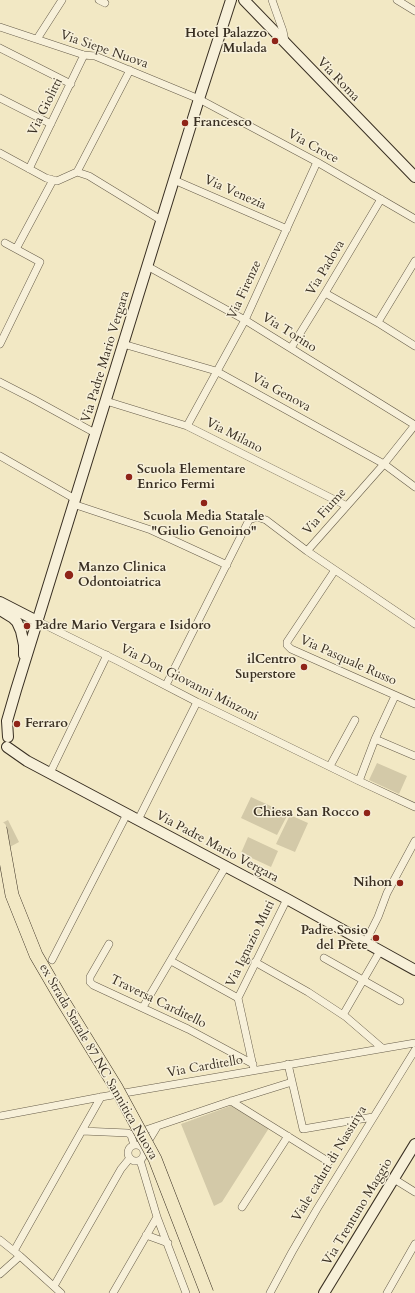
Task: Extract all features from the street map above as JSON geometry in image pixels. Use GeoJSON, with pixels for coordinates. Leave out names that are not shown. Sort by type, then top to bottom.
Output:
{"type":"FeatureCollection","features":[{"type":"Feature","properties":{"kind":"highway","name":"ex Strada Statale 87 NC Sannitica Nuova"},"geometry":{"type":"LineString","coordinates":[[0,828],[12,895],[36,955],[117,1089],[156,1159],[207,1293]]}},
{"type":"Feature","properties":{"kind":"street"},"geometry":{"type":"LineString","coordinates":[[37,39],[62,0]]}},
{"type":"Feature","properties":{"kind":"street","name":"Via Padre Mario Vergara"},"geometry":{"type":"LineString","coordinates":[[3,733],[161,220],[231,0]]}},
{"type":"Feature","properties":{"kind":"street","name":"Via Roma"},"geometry":{"type":"LineString","coordinates":[[244,0],[415,177]]}},
{"type":"Feature","properties":{"kind":"street"},"geometry":{"type":"LineString","coordinates":[[397,0],[415,11]]}},
{"type":"Feature","properties":{"kind":"street"},"geometry":{"type":"LineString","coordinates":[[275,2],[285,43]]}},
{"type":"Feature","properties":{"kind":"street","name":"Via Siepe Nuova"},"geometry":{"type":"LineString","coordinates":[[0,28],[84,55],[95,56],[199,99]]}},
{"type":"Feature","properties":{"kind":"street"},"geometry":{"type":"LineString","coordinates":[[0,48],[71,84]]}},
{"type":"Feature","properties":{"kind":"street","name":"Via Giolitti"},"geometry":{"type":"LineString","coordinates":[[29,169],[84,55]]}},
{"type":"Feature","properties":{"kind":"street"},"geometry":{"type":"LineString","coordinates":[[0,153],[46,178],[57,181],[77,172],[130,70]]}},
{"type":"Feature","properties":{"kind":"street"},"geometry":{"type":"LineString","coordinates":[[0,98],[51,124]]}},
{"type":"Feature","properties":{"kind":"street","name":"Via Croce"},"geometry":{"type":"LineString","coordinates":[[199,99],[317,162],[415,219]]}},
{"type":"Feature","properties":{"kind":"street","name":"Via Firenze"},"geometry":{"type":"LineString","coordinates":[[187,426],[245,320],[317,162]]}},
{"type":"Feature","properties":{"kind":"street"},"geometry":{"type":"LineString","coordinates":[[77,172],[89,176],[161,220]]}},
{"type":"Feature","properties":{"kind":"street"},"geometry":{"type":"LineString","coordinates":[[16,249],[53,180]]}},
{"type":"Feature","properties":{"kind":"street","name":"Via Venezia"},"geometry":{"type":"LineString","coordinates":[[174,180],[287,229]]}},
{"type":"Feature","properties":{"kind":"street","name":"Via Padova"},"geometry":{"type":"LineString","coordinates":[[291,348],[381,199]]}},
{"type":"Feature","properties":{"kind":"street"},"geometry":{"type":"LineString","coordinates":[[0,344],[40,262],[5,243]]}},
{"type":"Feature","properties":{"kind":"street"},"geometry":{"type":"LineString","coordinates":[[378,322],[415,261]]}},
{"type":"Feature","properties":{"kind":"street","name":"Via Torino"},"geometry":{"type":"LineString","coordinates":[[147,266],[245,320],[415,425]]}},
{"type":"Feature","properties":{"kind":"street"},"geometry":{"type":"LineString","coordinates":[[325,293],[378,322],[415,346]]}},
{"type":"Feature","properties":{"kind":"street","name":"Via Genova"},"geometry":{"type":"LineString","coordinates":[[123,344],[216,371],[384,464],[415,487]]}},
{"type":"Feature","properties":{"kind":"street"},"geometry":{"type":"LineString","coordinates":[[0,382],[95,433]]}},
{"type":"Feature","properties":{"kind":"street","name":"Via Milano"},"geometry":{"type":"LineString","coordinates":[[106,401],[187,426],[347,506]]}},
{"type":"Feature","properties":{"kind":"street","name":"Via Fiume"},"geometry":{"type":"LineString","coordinates":[[415,425],[384,464],[307,551],[415,624]]}},
{"type":"Feature","properties":{"kind":"street"},"geometry":{"type":"LineString","coordinates":[[0,456],[74,502],[151,530],[227,566]]}},
{"type":"Feature","properties":{"kind":"street"},"geometry":{"type":"LineString","coordinates":[[166,685],[249,520],[257,517],[266,520],[307,551]]}},
{"type":"Feature","properties":{"kind":"street","name":"Via Pasquale Russo"},"geometry":{"type":"LineString","coordinates":[[335,570],[287,642],[287,645],[291,649],[415,704]]}},
{"type":"Feature","properties":{"kind":"street"},"geometry":{"type":"LineString","coordinates":[[0,602],[37,621]]}},
{"type":"Feature","properties":{"kind":"street"},"geometry":{"type":"LineString","coordinates":[[0,610],[14,618],[17,622],[21,631],[24,645],[24,663]]}},
{"type":"Feature","properties":{"kind":"street","name":"Via Don Giovanni Minzoni"},"geometry":{"type":"LineString","coordinates":[[37,621],[197,702],[415,807]]}},
{"type":"Feature","properties":{"kind":"street"},"geometry":{"type":"LineString","coordinates":[[50,773],[106,655]]}},
{"type":"Feature","properties":{"kind":"street"},"geometry":{"type":"LineString","coordinates":[[359,781],[375,739],[395,696]]}},
{"type":"Feature","properties":{"kind":"street"},"geometry":{"type":"LineString","coordinates":[[138,820],[197,702]]}},
{"type":"Feature","properties":{"kind":"street"},"geometry":{"type":"LineString","coordinates":[[330,766],[356,720]]}},
{"type":"Feature","properties":{"kind":"street"},"geometry":{"type":"LineString","coordinates":[[3,733],[9,742],[3,749]]}},
{"type":"Feature","properties":{"kind":"street"},"geometry":{"type":"LineString","coordinates":[[375,739],[415,756]]}},
{"type":"Feature","properties":{"kind":"street","name":"Via Padre Mario Vergara"},"geometry":{"type":"LineString","coordinates":[[3,749],[226,866],[415,970]]}},
{"type":"Feature","properties":{"kind":"street"},"geometry":{"type":"LineString","coordinates":[[52,960],[127,814]]}},
{"type":"Feature","properties":{"kind":"street"},"geometry":{"type":"LineString","coordinates":[[365,943],[378,918],[387,893],[415,841]]}},
{"type":"Feature","properties":{"kind":"street"},"geometry":{"type":"LineString","coordinates":[[143,1007],[226,866]]}},
{"type":"Feature","properties":{"kind":"street","name":"Via Ignazio Muti"},"geometry":{"type":"LineString","coordinates":[[254,1067],[238,998],[287,899]]}},
{"type":"Feature","properties":{"kind":"street","name":"Traversa Carditello"},"geometry":{"type":"LineString","coordinates":[[109,944],[90,978],[90,982],[95,986],[188,1029],[254,1067]]}},
{"type":"Feature","properties":{"kind":"street"},"geometry":{"type":"LineString","coordinates":[[343,1015],[380,951]]}},
{"type":"Feature","properties":{"kind":"street"},"geometry":{"type":"LineString","coordinates":[[324,958],[400,1001]]}},
{"type":"Feature","properties":{"kind":"street"},"geometry":{"type":"LineString","coordinates":[[171,961],[238,998]]}},
{"type":"Feature","properties":{"kind":"street"},"geometry":{"type":"LineString","coordinates":[[255,962],[308,992],[343,1015],[382,1048]]}},
{"type":"Feature","properties":{"kind":"street","name":"Via Carditello"},"geometry":{"type":"LineString","coordinates":[[0,1116],[254,1067],[288,1064],[415,1043]]}},
{"type":"Feature","properties":{"kind":"street","name":"Viale caduti di Nassiriya"},"geometry":{"type":"LineString","coordinates":[[270,1293],[295,1246],[415,1050]]}},
{"type":"Feature","properties":{"kind":"street"},"geometry":{"type":"LineString","coordinates":[[288,1064],[303,1129],[373,1117]]}},
{"type":"Feature","properties":{"kind":"street"},"geometry":{"type":"LineString","coordinates":[[82,1131],[128,1133],[131,1135],[292,1082]]}},
{"type":"Feature","properties":{"kind":"street"},"geometry":{"type":"LineString","coordinates":[[0,1274],[17,1254],[101,1097]]}},
{"type":"Feature","properties":{"kind":"street"},"geometry":{"type":"LineString","coordinates":[[231,1101],[329,1162]]}},
{"type":"Feature","properties":{"kind":"street"},"geometry":{"type":"LineString","coordinates":[[134,1145],[129,1150],[128,1155],[134,1161],[140,1160],[144,1156],[144,1150],[157,1127]]}},
{"type":"Feature","properties":{"kind":"street"},"geometry":{"type":"LineString","coordinates":[[131,1135],[134,1145]]}},
{"type":"Feature","properties":{"kind":"street"},"geometry":{"type":"LineString","coordinates":[[242,1207],[288,1136]]}},
{"type":"Feature","properties":{"kind":"street","name":"Via Trentuno Maggio"},"geometry":{"type":"LineString","coordinates":[[324,1293],[415,1144]]}},
{"type":"Feature","properties":{"kind":"street"},"geometry":{"type":"LineString","coordinates":[[134,1145],[139,1145],[144,1150]]}},
{"type":"Feature","properties":{"kind":"street"},"geometry":{"type":"LineString","coordinates":[[54,1286],[121,1169],[130,1158]]}},
{"type":"Feature","properties":{"kind":"street"},"geometry":{"type":"LineString","coordinates":[[140,1160],[157,1217],[168,1242],[186,1293]]}},
{"type":"Feature","properties":{"kind":"street"},"geometry":{"type":"LineString","coordinates":[[394,1179],[415,1192]]}},
{"type":"Feature","properties":{"kind":"street"},"geometry":{"type":"LineString","coordinates":[[113,1293],[157,1217]]}},
{"type":"Feature","properties":{"kind":"street"},"geometry":{"type":"LineString","coordinates":[[146,1236],[168,1242]]}},
{"type":"Feature","properties":{"kind":"street"},"geometry":{"type":"LineString","coordinates":[[0,1240],[61,1293]]}},
{"type":"Feature","properties":{"kind":"street"},"geometry":{"type":"LineString","coordinates":[[387,1293],[415,1244]]}},
{"type":"Feature","properties":{"kind":"shaded area"},"geometry":{"type":"Polygon","coordinates":[[[377,763],[407,776],[399,794],[369,780],[377,763]]]}},
{"type":"Feature","properties":{"kind":"shaded area"},"geometry":{"type":"Polygon","coordinates":[[[251,797],[288,814],[277,835],[241,818],[251,797]]]}},
{"type":"Feature","properties":{"kind":"shaded area"},"geometry":{"type":"Polygon","coordinates":[[[290,815],[308,823],[295,852],[276,844],[290,815]]]}},
{"type":"Feature","properties":{"kind":"shaded area"},"geometry":{"type":"Polygon","coordinates":[[[8,820],[19,842],[6,849],[0,824],[8,820]]]}},
{"type":"Feature","properties":{"kind":"shaded area"},"geometry":{"type":"Polygon","coordinates":[[[248,837],[278,851],[271,867],[241,853],[248,837]]]}},
{"type":"Feature","properties":{"kind":"shaded area"},"geometry":{"type":"Polygon","coordinates":[[[233,1105],[269,1128],[222,1202],[214,1206],[181,1124],[233,1105]]]}},
{"type":"Feature","properties":{"kind":"place","name":"Hotel Palazzo Mulada"},"geometry":{"type":"Point","coordinates":[275,41]}},
{"type":"Feature","properties":{"kind":"place","name":"Francesco"},"geometry":{"type":"Point","coordinates":[185,123]}},
{"type":"Feature","properties":{"kind":"place","name":"Scuola Elementare Enrico Fermi"},"geometry":{"type":"Point","coordinates":[129,477]}},
{"type":"Feature","properties":{"kind":"place","name":"Scuola Media Statale \"Giulio Genoino\""},"geometry":{"type":"Point","coordinates":[204,503]}},
{"type":"Feature","properties":{"kind":"place","name":"Manzo Clinica Odontoiatrica"},"geometry":{"type":"Point","coordinates":[69,575]}},
{"type":"Feature","properties":{"kind":"place","name":"Padre Mario Vergara e Isidoro"},"geometry":{"type":"Point","coordinates":[27,626]}},
{"type":"Feature","properties":{"kind":"place","name":"ilCentro Superstore"},"geometry":{"type":"Point","coordinates":[304,667]}},
{"type":"Feature","properties":{"kind":"place","name":"Ferraro"},"geometry":{"type":"Point","coordinates":[17,724]}},
{"type":"Feature","properties":{"kind":"place","name":"Chiesa San Rocco"},"geometry":{"type":"Point","coordinates":[367,813]}},
{"type":"Feature","properties":{"kind":"place","name":"Nihon"},"geometry":{"type":"Point","coordinates":[400,883]}},
{"type":"Feature","properties":{"kind":"place","name":"Padre Sosio del Prete"},"geometry":{"type":"Point","coordinates":[376,938]}}]}
